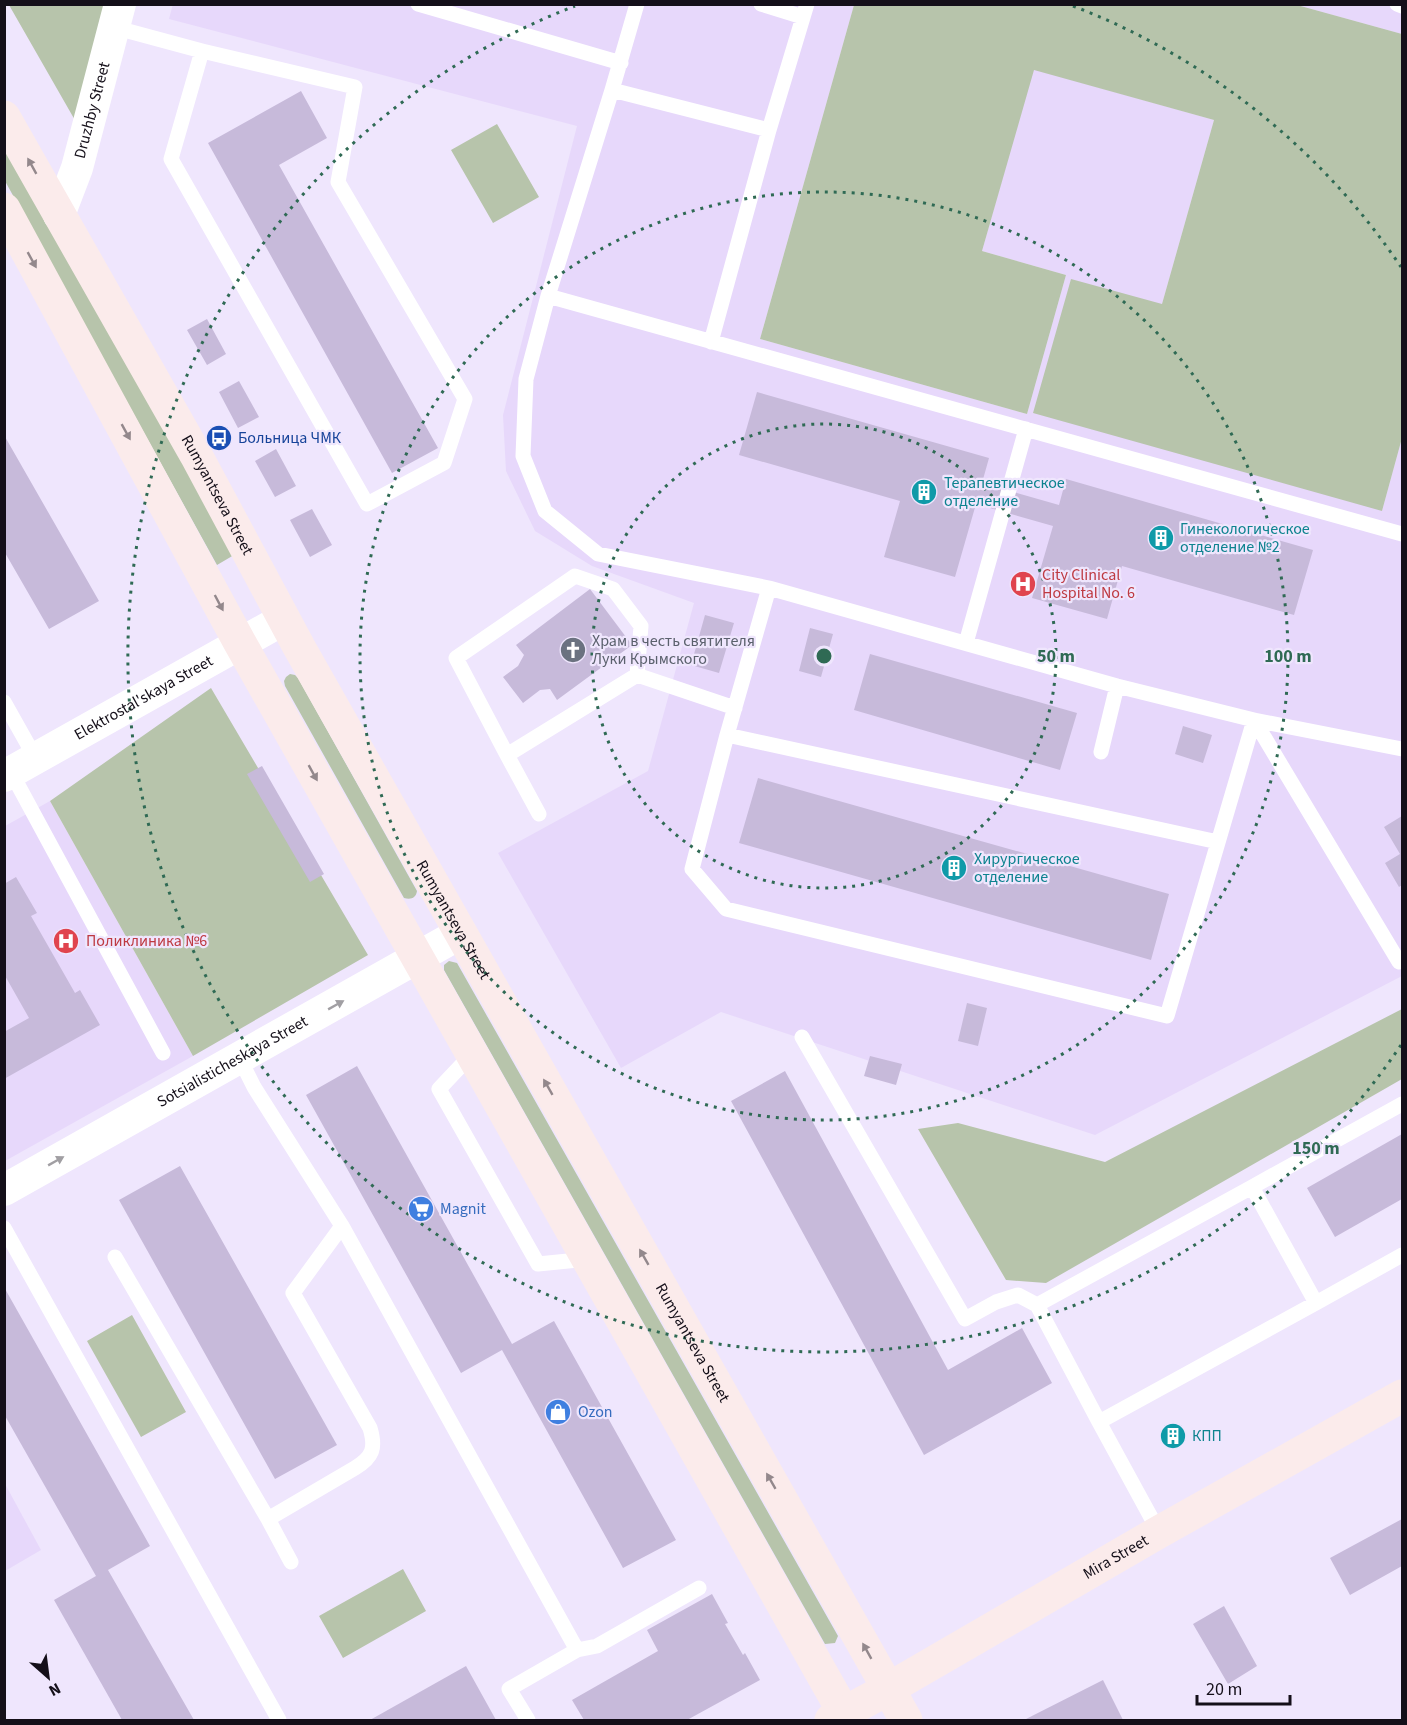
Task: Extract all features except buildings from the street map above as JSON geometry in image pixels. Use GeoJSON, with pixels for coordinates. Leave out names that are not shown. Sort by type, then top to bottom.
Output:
{"type":"FeatureCollection","features":[{"type":"Feature","properties":{"kind":"main road","name":"Rumyantseva Street"},"geometry":{"type":"LineString","coordinates":[[4,117],[196,455],[284,619],[460,933],[906,1720]]}},
{"type":"Feature","properties":{"kind":"main road"},"geometry":{"type":"LineString","coordinates":[[4,209],[240,643],[588,1259],[841,1718]]}},
{"type":"Feature","properties":{"kind":"main road","name":"Mira Street"},"geometry":{"type":"LineString","coordinates":[[841,1718],[1159,1532],[1402,1396]]}},
{"type":"Feature","properties":{"kind":"street","name":"Druzhby Street"},"geometry":{"type":"LineString","coordinates":[[59,215],[77,168],[116,16]]}},
{"type":"Feature","properties":{"kind":"street","name":"Elektrostal'skaya Street"},"geometry":{"type":"LineString","coordinates":[[17,769],[284,619]]}},
{"type":"Feature","properties":{"kind":"street","name":"Sotsialisticheskaya Street"},"geometry":{"type":"LineString","coordinates":[[5,1190],[460,933]]}},
{"type":"Feature","properties":{"kind":"lane"},"geometry":{"type":"LineString","coordinates":[[418,4],[621,63]]}},
{"type":"Feature","properties":{"kind":"lane"},"geometry":{"type":"LineString","coordinates":[[637,4],[621,63],[548,296],[526,379],[524,456],[545,511],[598,554],[769,588],[1117,686],[1254,720],[1402,749]]}},
{"type":"Feature","properties":{"kind":"lane"},"geometry":{"type":"LineString","coordinates":[[711,342],[769,130],[805,11],[761,4]]}},
{"type":"Feature","properties":{"kind":"lane"},"geometry":{"type":"LineString","coordinates":[[1397,4],[1402,6]]}},
{"type":"Feature","properties":{"kind":"lane"},"geometry":{"type":"LineString","coordinates":[[116,16],[202,51],[356,87],[338,182],[465,399],[444,463],[367,504],[171,159],[202,51]]}},
{"type":"Feature","properties":{"kind":"lane"},"geometry":{"type":"LineString","coordinates":[[612,90],[769,130]]}},
{"type":"Feature","properties":{"kind":"lane"},"geometry":{"type":"LineString","coordinates":[[548,296],[1402,534]]}},
{"type":"Feature","properties":{"kind":"lane"},"geometry":{"type":"LineString","coordinates":[[966,643],[1026,429]]}},
{"type":"Feature","properties":{"kind":"lane"},"geometry":{"type":"LineString","coordinates":[[539,814],[456,658],[575,576],[613,589],[641,626],[637,675]]}},
{"type":"Feature","properties":{"kind":"lane"},"geometry":{"type":"LineString","coordinates":[[769,588],[692,869],[726,909],[1167,1016],[1254,720]]}},
{"type":"Feature","properties":{"kind":"lane"},"geometry":{"type":"LineString","coordinates":[[637,675],[735,708]]}},
{"type":"Feature","properties":{"kind":"lane"},"geometry":{"type":"LineString","coordinates":[[507,755],[637,675]]}},
{"type":"Feature","properties":{"kind":"lane"},"geometry":{"type":"LineString","coordinates":[[1101,752],[1117,686]]}},
{"type":"Feature","properties":{"kind":"lane"},"geometry":{"type":"LineString","coordinates":[[4,702],[17,769],[163,1053]]}},
{"type":"Feature","properties":{"kind":"lane"},"geometry":{"type":"LineString","coordinates":[[1254,720],[1399,962],[1402,960]]}},
{"type":"Feature","properties":{"kind":"lane"},"geometry":{"type":"LineString","coordinates":[[727,735],[1218,842]]}},
{"type":"Feature","properties":{"kind":"lane"},"geometry":{"type":"LineString","coordinates":[[802,1037],[964,1319],[996,1302],[1018,1295],[1037,1305],[1159,1532]]}},
{"type":"Feature","properties":{"kind":"lane"},"geometry":{"type":"LineString","coordinates":[[472,1054],[439,1089],[538,1264],[588,1259]]}},
{"type":"Feature","properties":{"kind":"lane"},"geometry":{"type":"LineString","coordinates":[[240,1059],[254,1087],[342,1226],[577,1650]]}},
{"type":"Feature","properties":{"kind":"lane"},"geometry":{"type":"LineString","coordinates":[[1037,1305],[1402,1104]]}},
{"type":"Feature","properties":{"kind":"lane"},"geometry":{"type":"LineString","coordinates":[[1252,1187],[1317,1303]]}},
{"type":"Feature","properties":{"kind":"lane"},"geometry":{"type":"LineString","coordinates":[[268,1519],[355,1468],[364,1462],[373,1451],[374,1442],[370,1428],[292,1293],[342,1226]]}},
{"type":"Feature","properties":{"kind":"lane"},"geometry":{"type":"LineString","coordinates":[[4,1228],[279,1720]]}},
{"type":"Feature","properties":{"kind":"lane"},"geometry":{"type":"LineString","coordinates":[[1099,1422],[1402,1255]]}},
{"type":"Feature","properties":{"kind":"lane"},"geometry":{"type":"LineString","coordinates":[[115,1257],[291,1562]]}},
{"type":"Feature","properties":{"kind":"lane"},"geometry":{"type":"LineString","coordinates":[[528,1720],[509,1689],[577,1650],[597,1646],[699,1588]]}},
{"type":"Feature","properties":{"kind":"shaded area","name":"City Clinical Hospital No. 6"},"geometry":{"type":"Polygon","coordinates":[[[173,4],[854,5],[760,339],[1027,414],[1066,275],[982,251],[1033,69],[1214,120],[1162,304],[1382,511],[1402,438],[1402,976],[1095,1135],[721,1012],[621,1068],[498,853],[648,771],[694,603],[592,566],[535,531],[506,471],[503,415],[577,126],[169,19],[173,4]]]}},
{"type":"Feature","properties":{"kind":"shaded area"},"geometry":{"type":"Polygon","coordinates":[[[1297,5],[1402,5],[1402,34],[1297,5]]]}},
{"type":"Feature","properties":{"kind":"shaded area","name":"Поликлиника №6"},"geometry":{"type":"Polygon","coordinates":[[[50,801],[193,1056],[5,1161],[5,826],[50,801]]]}},
{"type":"Feature","properties":{"kind":"shaded area"},"geometry":{"type":"Polygon","coordinates":[[[4,1482],[41,1550],[5,1571],[4,1571],[4,1482]]]}},
{"type":"Feature","properties":{"kind":"green space"},"geometry":{"type":"Polygon","coordinates":[[[9,5],[111,5],[76,122],[9,5]]]}},
{"type":"Feature","properties":{"kind":"green space"},"geometry":{"type":"Polygon","coordinates":[[[854,5],[1297,5],[1402,34],[1402,438],[1382,511],[1033,413],[1071,279],[1162,304],[1214,120],[1034,70],[982,251],[1066,275],[1027,414],[760,339],[854,5]]]}},
{"type":"Feature","properties":{"kind":"green space"},"geometry":{"type":"Polygon","coordinates":[[[497,124],[539,197],[493,223],[451,150],[497,124]]]}},
{"type":"Feature","properties":{"kind":"green space"},"geometry":{"type":"Polygon","coordinates":[[[4,141],[234,555],[217,565],[5,181],[4,141]]]}},
{"type":"Feature","properties":{"kind":"green space"},"geometry":{"type":"Polygon","coordinates":[[[290,674],[298,678],[417,891],[413,898],[404,898],[285,686],[284,681],[290,674]]]}},
{"type":"Feature","properties":{"kind":"green space"},"geometry":{"type":"Polygon","coordinates":[[[211,688],[368,955],[193,1056],[50,801],[211,688]]]}},
{"type":"Feature","properties":{"kind":"green space"},"geometry":{"type":"Polygon","coordinates":[[[449,961],[457,963],[838,1636],[835,1643],[825,1644],[444,970],[444,965],[449,961]]]}},
{"type":"Feature","properties":{"kind":"green space"},"geometry":{"type":"Polygon","coordinates":[[[1402,1009],[1402,1079],[1046,1283],[1006,1280],[918,1129],[958,1123],[1105,1162],[1402,1009]]]}},
{"type":"Feature","properties":{"kind":"green space"},"geometry":{"type":"Polygon","coordinates":[[[132,1315],[186,1412],[141,1437],[87,1341],[132,1315]]]}},
{"type":"Feature","properties":{"kind":"green space"},"geometry":{"type":"Polygon","coordinates":[[[403,1569],[426,1611],[343,1658],[319,1616],[403,1569]]]}},
{"type":"Feature","properties":{"kind":"place","name":"Больница ЧМК"},"geometry":{"type":"Point","coordinates":[219,438]}},
{"type":"Feature","properties":{"kind":"place","name":"Терапевтическое отделение"},"geometry":{"type":"Point","coordinates":[924,492]}},
{"type":"Feature","properties":{"kind":"place","name":"Гинекологическое отделение №2"},"geometry":{"type":"Point","coordinates":[1161,538]}},
{"type":"Feature","properties":{"kind":"place","name":"City Clinical Hospital No. 6"},"geometry":{"type":"Point","coordinates":[1023,584]}},
{"type":"Feature","properties":{"kind":"place","name":"Храм в честь святителя Луки Крымского"},"geometry":{"type":"Point","coordinates":[573,650]}},
{"type":"Feature","properties":{"kind":"place","name":"Хирургическое отделение"},"geometry":{"type":"Point","coordinates":[954,868]}},
{"type":"Feature","properties":{"kind":"place","name":"Поликлиника №6"},"geometry":{"type":"Point","coordinates":[66,941]}},
{"type":"Feature","properties":{"kind":"place","name":"Magnit"},"geometry":{"type":"Point","coordinates":[421,1209]}},
{"type":"Feature","properties":{"kind":"place","name":"Ozon"},"geometry":{"type":"Point","coordinates":[558,1412]}},
{"type":"Feature","properties":{"kind":"place","name":"КПП"},"geometry":{"type":"Point","coordinates":[1173,1436]}}]}
